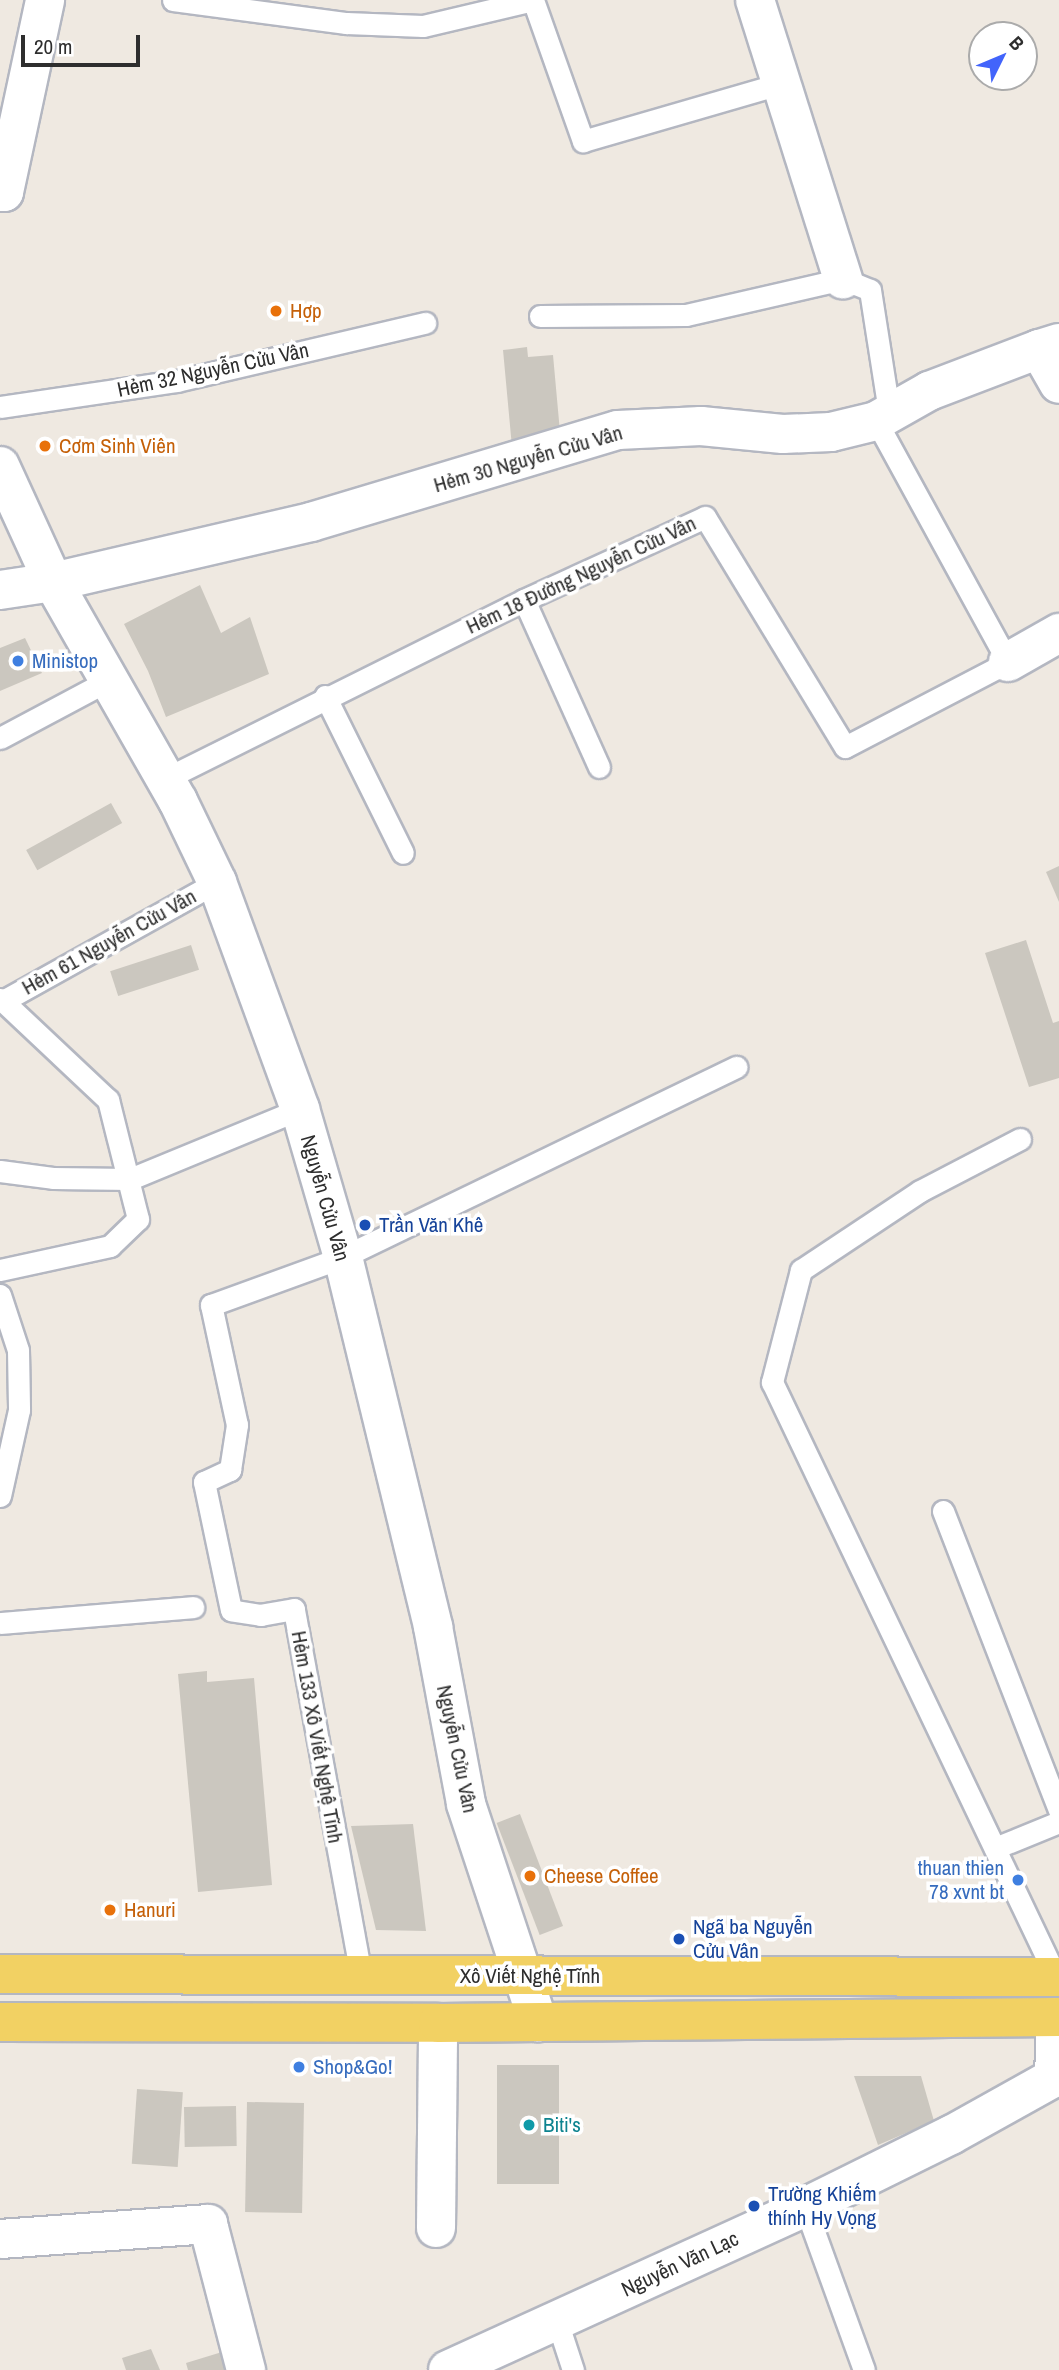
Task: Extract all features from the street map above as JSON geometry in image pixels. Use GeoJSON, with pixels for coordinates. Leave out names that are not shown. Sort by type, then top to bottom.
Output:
{"type":"FeatureCollection","features":[{"type":"Feature","properties":{"kind":"main road","name":"Xô Viết Nghệ Tĩnh"},"geometry":{"type":"LineString","coordinates":[[0,1974],[1058,1977]]}},
{"type":"Feature","properties":{"kind":"main road"},"geometry":{"type":"LineString","coordinates":[[0,2022],[438,2023],[1057,2017],[1058,1977]]}},
{"type":"Feature","properties":{"kind":"street"},"geometry":{"type":"LineString","coordinates":[[0,192],[4,192],[45,0]]}},
{"type":"Feature","properties":{"kind":"street"},"geometry":{"type":"LineString","coordinates":[[755,0],[842,279]]}},
{"type":"Feature","properties":{"kind":"street"},"geometry":{"type":"LineString","coordinates":[[1049,346],[1059,384]]}},
{"type":"Feature","properties":{"kind":"street","name":"Hẻm 30 Nguyễn Cửu Vân"},"geometry":{"type":"LineString","coordinates":[[53,582],[311,522],[618,430],[701,426],[783,434],[831,432],[882,416],[929,391],[1049,346]]}},
{"type":"Feature","properties":{"kind":"street","name":"Nguyễn Cửu Vân"},"geometry":{"type":"LineString","coordinates":[[0,467],[53,582],[165,779],[217,882],[300,1109],[343,1257],[433,1627],[466,1804],[538,2022]]}},
{"type":"Feature","properties":{"kind":"street"},"geometry":{"type":"LineString","coordinates":[[0,590],[53,582]]}},
{"type":"Feature","properties":{"kind":"street"},"geometry":{"type":"LineString","coordinates":[[1008,662],[1059,633]]}},
{"type":"Feature","properties":{"kind":"street"},"geometry":{"type":"LineString","coordinates":[[1057,2017],[1057,2080]]}},
{"type":"Feature","properties":{"kind":"street"},"geometry":{"type":"LineString","coordinates":[[436,2228],[438,2023]]}},
{"type":"Feature","properties":{"kind":"street","name":"Nguyễn Văn Lạc"},"geometry":{"type":"LineString","coordinates":[[448,2370],[805,2207],[1057,2080]]}},
{"type":"Feature","properties":{"kind":"street"},"geometry":{"type":"LineString","coordinates":[[0,2239],[208,2224],[246,2370]]}},
{"type":"Feature","properties":{"kind":"lane"},"geometry":{"type":"LineString","coordinates":[[173,0],[346,23],[424,26],[533,0],[583,141],[782,83]]}},
{"type":"Feature","properties":{"kind":"lane"},"geometry":{"type":"LineString","coordinates":[[540,316],[686,315],[842,279],[870,290],[882,416],[1008,662]]}},
{"type":"Feature","properties":{"kind":"lane","name":"Hẻm 32 Nguyễn Cửu Vân"},"geometry":{"type":"LineString","coordinates":[[0,407],[177,381],[425,323]]}},
{"type":"Feature","properties":{"kind":"lane","name":"Hẻm 18 Đường Nguyễn Cửu Vân"},"geometry":{"type":"LineString","coordinates":[[165,779],[325,696],[705,517],[845,747],[1008,662]]}},
{"type":"Feature","properties":{"kind":"lane"},"geometry":{"type":"LineString","coordinates":[[524,600],[599,767]]}},
{"type":"Feature","properties":{"kind":"lane"},"geometry":{"type":"LineString","coordinates":[[0,738],[109,680]]}},
{"type":"Feature","properties":{"kind":"lane"},"geometry":{"type":"LineString","coordinates":[[325,696],[403,853]]}},
{"type":"Feature","properties":{"kind":"lane","name":"Hẻm 61 Nguyễn Cửu Vân"},"geometry":{"type":"LineString","coordinates":[[1,1000],[217,882]]}},
{"type":"Feature","properties":{"kind":"lane"},"geometry":{"type":"LineString","coordinates":[[0,1270],[110,1246],[138,1219],[108,1100],[1,1000]]}},
{"type":"Feature","properties":{"kind":"lane"},"geometry":{"type":"LineString","coordinates":[[343,1257],[736,1067]]}},
{"type":"Feature","properties":{"kind":"lane"},"geometry":{"type":"LineString","coordinates":[[0,1171],[53,1178],[130,1180],[300,1109]]}},
{"type":"Feature","properties":{"kind":"lane"},"geometry":{"type":"LineString","coordinates":[[1020,1139],[920,1191],[801,1270],[772,1382],[1058,1977]]}},
{"type":"Feature","properties":{"kind":"lane","name":"Hẻm 133 Xô Viết Nghệ Tĩnh"},"geometry":{"type":"LineString","coordinates":[[343,1257],[211,1305],[237,1425],[230,1470],[204,1482],[231,1610],[261,1615],[294,1609],[361,1975]]}},
{"type":"Feature","properties":{"kind":"lane"},"geometry":{"type":"LineString","coordinates":[[0,1295],[18,1350],[19,1410],[0,1496]]}},
{"type":"Feature","properties":{"kind":"lane"},"geometry":{"type":"LineString","coordinates":[[943,1511],[1059,1810]]}},
{"type":"Feature","properties":{"kind":"lane"},"geometry":{"type":"LineString","coordinates":[[0,1623],[193,1607]]}},
{"type":"Feature","properties":{"kind":"lane"},"geometry":{"type":"LineString","coordinates":[[995,1848],[1059,1822]]}},
{"type":"Feature","properties":{"kind":"lane"},"geometry":{"type":"LineString","coordinates":[[805,2207],[864,2370]]}},
{"type":"Feature","properties":{"kind":"lane"},"geometry":{"type":"LineString","coordinates":[[557,2322],[573,2370]]}},
{"type":"Feature","properties":{"kind":"building"},"geometry":{"type":"Polygon","coordinates":[[[527,347],[528,357],[553,355],[561,443],[512,447],[503,350],[527,347]]]}},
{"type":"Feature","properties":{"kind":"building"},"geometry":{"type":"Polygon","coordinates":[[[200,585],[221,633],[250,617],[269,674],[166,717],[148,671],[124,624],[200,585]]]}},
{"type":"Feature","properties":{"kind":"building","name":"Ministop"},"geometry":{"type":"Polygon","coordinates":[[[25,638],[42,673],[0,691],[0,648],[25,638]]]}},
{"type":"Feature","properties":{"kind":"building"},"geometry":{"type":"Polygon","coordinates":[[[111,803],[122,823],[37,870],[26,850],[111,803]]]}},
{"type":"Feature","properties":{"kind":"building"},"geometry":{"type":"Polygon","coordinates":[[[1059,866],[1059,902],[1046,872],[1059,866]]]}},
{"type":"Feature","properties":{"kind":"building"},"geometry":{"type":"Polygon","coordinates":[[[1026,940],[1053,1023],[1059,1021],[1059,1078],[1029,1087],[985,953],[1026,940]]]}},
{"type":"Feature","properties":{"kind":"building"},"geometry":{"type":"Polygon","coordinates":[[[191,945],[199,970],[118,996],[110,971],[191,945]]]}},
{"type":"Feature","properties":{"kind":"building"},"geometry":{"type":"Polygon","coordinates":[[[207,1671],[207,1682],[254,1678],[272,1885],[198,1892],[178,1674],[207,1671]]]}},
{"type":"Feature","properties":{"kind":"building","name":"Cheese Coffee"},"geometry":{"type":"Polygon","coordinates":[[[520,1814],[563,1926],[540,1935],[497,1823],[520,1814]]]}},
{"type":"Feature","properties":{"kind":"building"},"geometry":{"type":"Polygon","coordinates":[[[413,1824],[426,1931],[376,1930],[351,1826],[413,1824]]]}},
{"type":"Feature","properties":{"kind":"building","name":"Biti's"},"geometry":{"type":"Polygon","coordinates":[[[497,2065],[559,2065],[559,2184],[497,2184],[497,2065]]]}},
{"type":"Feature","properties":{"kind":"building"},"geometry":{"type":"Polygon","coordinates":[[[854,2076],[921,2076],[934,2121],[878,2145],[854,2076]]]}},
{"type":"Feature","properties":{"kind":"building"},"geometry":{"type":"Polygon","coordinates":[[[137,2089],[183,2092],[178,2167],[132,2164],[137,2089]]]}},
{"type":"Feature","properties":{"kind":"building"},"geometry":{"type":"Polygon","coordinates":[[[247,2102],[304,2103],[302,2213],[245,2212],[247,2102]]]}},
{"type":"Feature","properties":{"kind":"building"},"geometry":{"type":"Polygon","coordinates":[[[236,2106],[237,2146],[185,2147],[184,2107],[236,2106]]]}},
{"type":"Feature","properties":{"kind":"building"},"geometry":{"type":"Polygon","coordinates":[[[151,2349],[160,2370],[126,2370],[122,2358],[151,2349]]]}},
{"type":"Feature","properties":{"kind":"building"},"geometry":{"type":"Polygon","coordinates":[[[222,2352],[228,2370],[188,2370],[186,2363],[222,2352]]]}},
{"type":"Feature","properties":{"kind":"place","name":"Hợp"},"geometry":{"type":"Point","coordinates":[276,311]}},
{"type":"Feature","properties":{"kind":"place","name":"Cơm Sinh Viên"},"geometry":{"type":"Point","coordinates":[45,446]}},
{"type":"Feature","properties":{"kind":"place","name":"Ministop"},"geometry":{"type":"Point","coordinates":[18,661]}},
{"type":"Feature","properties":{"kind":"place","name":"Trần Văn Khê"},"geometry":{"type":"Point","coordinates":[365,1225]}},
{"type":"Feature","properties":{"kind":"place","name":"Cheese Coffee"},"geometry":{"type":"Point","coordinates":[530,1876]}},
{"type":"Feature","properties":{"kind":"place","name":"thuan thien 78 xvnt bt"},"geometry":{"type":"Point","coordinates":[1018,1880]}},
{"type":"Feature","properties":{"kind":"place","name":"Hanuri"},"geometry":{"type":"Point","coordinates":[110,1910]}},
{"type":"Feature","properties":{"kind":"place","name":"Ngã ba Nguyễn Cửu Vân"},"geometry":{"type":"Point","coordinates":[679,1939]}},
{"type":"Feature","properties":{"kind":"place","name":"Shop&Go!"},"geometry":{"type":"Point","coordinates":[299,2067]}},
{"type":"Feature","properties":{"kind":"place","name":"Biti's"},"geometry":{"type":"Point","coordinates":[529,2125]}},
{"type":"Feature","properties":{"kind":"place","name":"Trường Khiếm thính Hy Vọng"},"geometry":{"type":"Point","coordinates":[754,2206]}}]}
